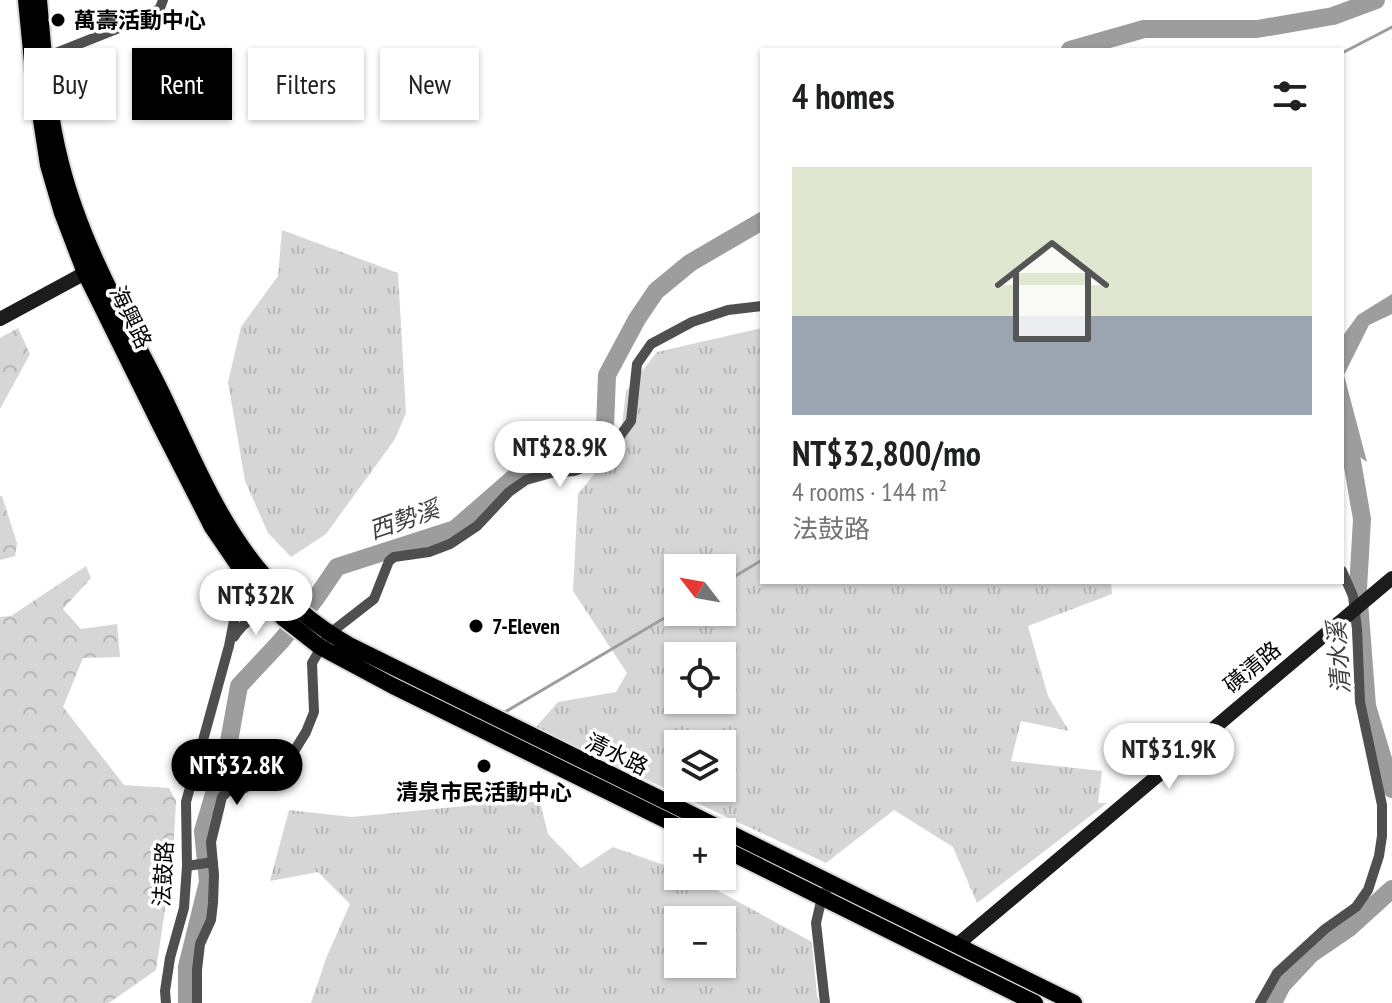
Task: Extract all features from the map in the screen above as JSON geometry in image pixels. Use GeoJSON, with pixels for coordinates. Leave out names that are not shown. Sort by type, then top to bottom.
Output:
{"type":"FeatureCollection","features":[{"type":"Feature","properties":{"kind":"main road","name":"海興路"},"geometry":{"type":"LineString","coordinates":[[26,0],[36,48]]}},
{"type":"Feature","properties":{"kind":"main road","name":"海興路"},"geometry":{"type":"LineString","coordinates":[[38,48],[39,0]]}},
{"type":"Feature","properties":{"kind":"main road","name":"海興路"},"geometry":{"type":"LineString","coordinates":[[51,120],[92,270],[250,571],[284,612],[318,635]]}},
{"type":"Feature","properties":{"kind":"main road","name":"清水路"},"geometry":{"type":"LineString","coordinates":[[318,635],[393,686],[664,819]]}},
{"type":"Feature","properties":{"kind":"main road","name":"清水路"},"geometry":{"type":"LineString","coordinates":[[318,635],[494,718],[826,890],[949,960],[1035,1003]]}},
{"type":"Feature","properties":{"kind":"main road","name":"清水路"},"geometry":{"type":"LineString","coordinates":[[736,854],[958,944],[1074,1003]]}},
{"type":"Feature","properties":{"kind":"street"},"geometry":{"type":"LineString","coordinates":[[68,48],[149,16],[160,8],[163,0]]}},
{"type":"Feature","properties":{"kind":"street"},"geometry":{"type":"LineString","coordinates":[[0,319],[92,270]]}},
{"type":"Feature","properties":{"kind":"street"},"geometry":{"type":"LineString","coordinates":[[197,1003],[200,944],[211,920],[213,903],[211,842],[222,797],[228,791],[245,788],[293,753],[306,732],[314,712],[312,663],[318,635],[374,599],[389,561],[394,557],[429,552],[450,544],[477,526],[509,492],[526,480],[591,465],[617,440],[631,421],[637,364],[651,344],[704,318],[728,310],[760,306]]}},
{"type":"Feature","properties":{"kind":"street","name":"法鼓路"},"geometry":{"type":"LineString","coordinates":[[166,1003],[170,958],[184,908],[186,802],[229,646],[242,580],[250,571]]}},
{"type":"Feature","properties":{"kind":"street"},"geometry":{"type":"LineString","coordinates":[[1260,1003],[1277,973],[1325,929],[1356,907],[1368,890],[1379,856],[1382,805],[1360,702],[1353,596],[1344,576]]}},
{"type":"Feature","properties":{"kind":"street","name":"磺清路"},"geometry":{"type":"LineString","coordinates":[[958,944],[1392,578]]}},
{"type":"Feature","properties":{"kind":"street"},"geometry":{"type":"LineString","coordinates":[[229,646],[240,628],[256,616],[270,611],[284,612]]}},
{"type":"Feature","properties":{"kind":"street"},"geometry":{"type":"LineString","coordinates":[[187,866],[213,862]]}},
{"type":"Feature","properties":{"kind":"street"},"geometry":{"type":"LineString","coordinates":[[825,1003],[816,923],[826,890]]}},
{"type":"Feature","properties":{"kind":"street"},"geometry":{"type":"LineString","coordinates":[[949,960],[958,944]]}},
{"type":"Feature","properties":{"kind":"green space"},"geometry":{"type":"Polygon","coordinates":[[[282,230],[398,273],[406,413],[395,439],[326,534],[291,557],[268,533],[245,481],[228,382],[241,327],[278,276],[282,230]]]}},
{"type":"Feature","properties":{"kind":"green space"},"geometry":{"type":"Polygon","coordinates":[[[18,328],[30,354],[0,409],[0,338],[18,328]]]}},
{"type":"Feature","properties":{"kind":"green space"},"geometry":{"type":"Polygon","coordinates":[[[760,328],[760,584],[1111,584],[1112,594],[1028,626],[1048,696],[1069,731],[1021,721],[1011,761],[1102,771],[1098,803],[1107,803],[977,903],[953,847],[894,810],[826,863],[736,821],[736,818],[729,818],[695,802],[736,802],[736,730],[664,730],[664,788],[535,728],[558,702],[616,692],[627,673],[573,591],[578,494],[620,442],[626,391],[657,352],[760,328]]]}},
{"type":"Feature","properties":{"kind":"green space"},"geometry":{"type":"Polygon","coordinates":[[[0,496],[17,543],[15,556],[0,560],[0,496]]]}},
{"type":"Feature","properties":{"kind":"green space"},"geometry":{"type":"Polygon","coordinates":[[[86,566],[91,578],[63,609],[81,629],[117,624],[120,657],[83,658],[63,707],[124,785],[169,788],[176,801],[173,856],[156,970],[109,1003],[0,1003],[0,617],[11,616],[86,566]]]}},
{"type":"Feature","properties":{"kind":"green space"},"geometry":{"type":"Polygon","coordinates":[[[506,802],[540,802],[548,834],[581,868],[613,847],[664,865],[664,890],[717,890],[812,942],[820,1003],[311,1003],[350,904],[318,872],[270,881],[289,810],[352,817],[506,802]]]}},
{"type":"Feature","properties":{"kind":"shaded area"},"geometry":{"type":"Polygon","coordinates":[[[1392,294],[1392,314],[1369,325],[1344,375],[1344,334],[1358,315],[1392,294]]]}},
{"type":"Feature","properties":{"kind":"shaded area"},"geometry":{"type":"Polygon","coordinates":[[[1344,375],[1367,462],[1348,449],[1344,440],[1344,375]]]}},
{"type":"Feature","properties":{"kind":"waterway","name":"西勢溪"},"geometry":{"type":"LineString","coordinates":[[1077,48],[1144,29],[1257,29],[1333,16],[1376,0]]}},
{"type":"Feature","properties":{"kind":"waterway"},"geometry":{"type":"LineString","coordinates":[[1344,52],[1392,27]]}},
{"type":"Feature","properties":{"kind":"waterway","name":"西勢溪"},"geometry":{"type":"LineString","coordinates":[[187,1003],[187,967],[208,882],[203,831],[228,747],[239,686],[281,641],[337,567],[455,529],[516,476],[575,459],[605,428],[607,375],[656,291],[690,263],[760,222]]}},
{"type":"Feature","properties":{"kind":"waterway","name":"清水溪"},"geometry":{"type":"LineString","coordinates":[[1344,434],[1362,519],[1358,589],[1367,706],[1392,789]]}},
{"type":"Feature","properties":{"kind":"waterway"},"geometry":{"type":"LineString","coordinates":[[736,576],[760,561]]}},
{"type":"Feature","properties":{"kind":"waterway"},"geometry":{"type":"LineString","coordinates":[[500,715],[664,618]]}},
{"type":"Feature","properties":{"kind":"waterway","name":"清水溪"},"geometry":{"type":"LineString","coordinates":[[1273,1003],[1282,985],[1311,954],[1349,928],[1392,889]]}},
{"type":"Feature","properties":{"kind":"place","name":"萬壽活動中心"},"geometry":{"type":"Point","coordinates":[58,20]}},
{"type":"Feature","properties":{"kind":"place","name":"7-Eleven"},"geometry":{"type":"Point","coordinates":[476,626]}},
{"type":"Feature","properties":{"kind":"place","name":"清泉市民活動中心"},"geometry":{"type":"Point","coordinates":[484,766]}}]}
